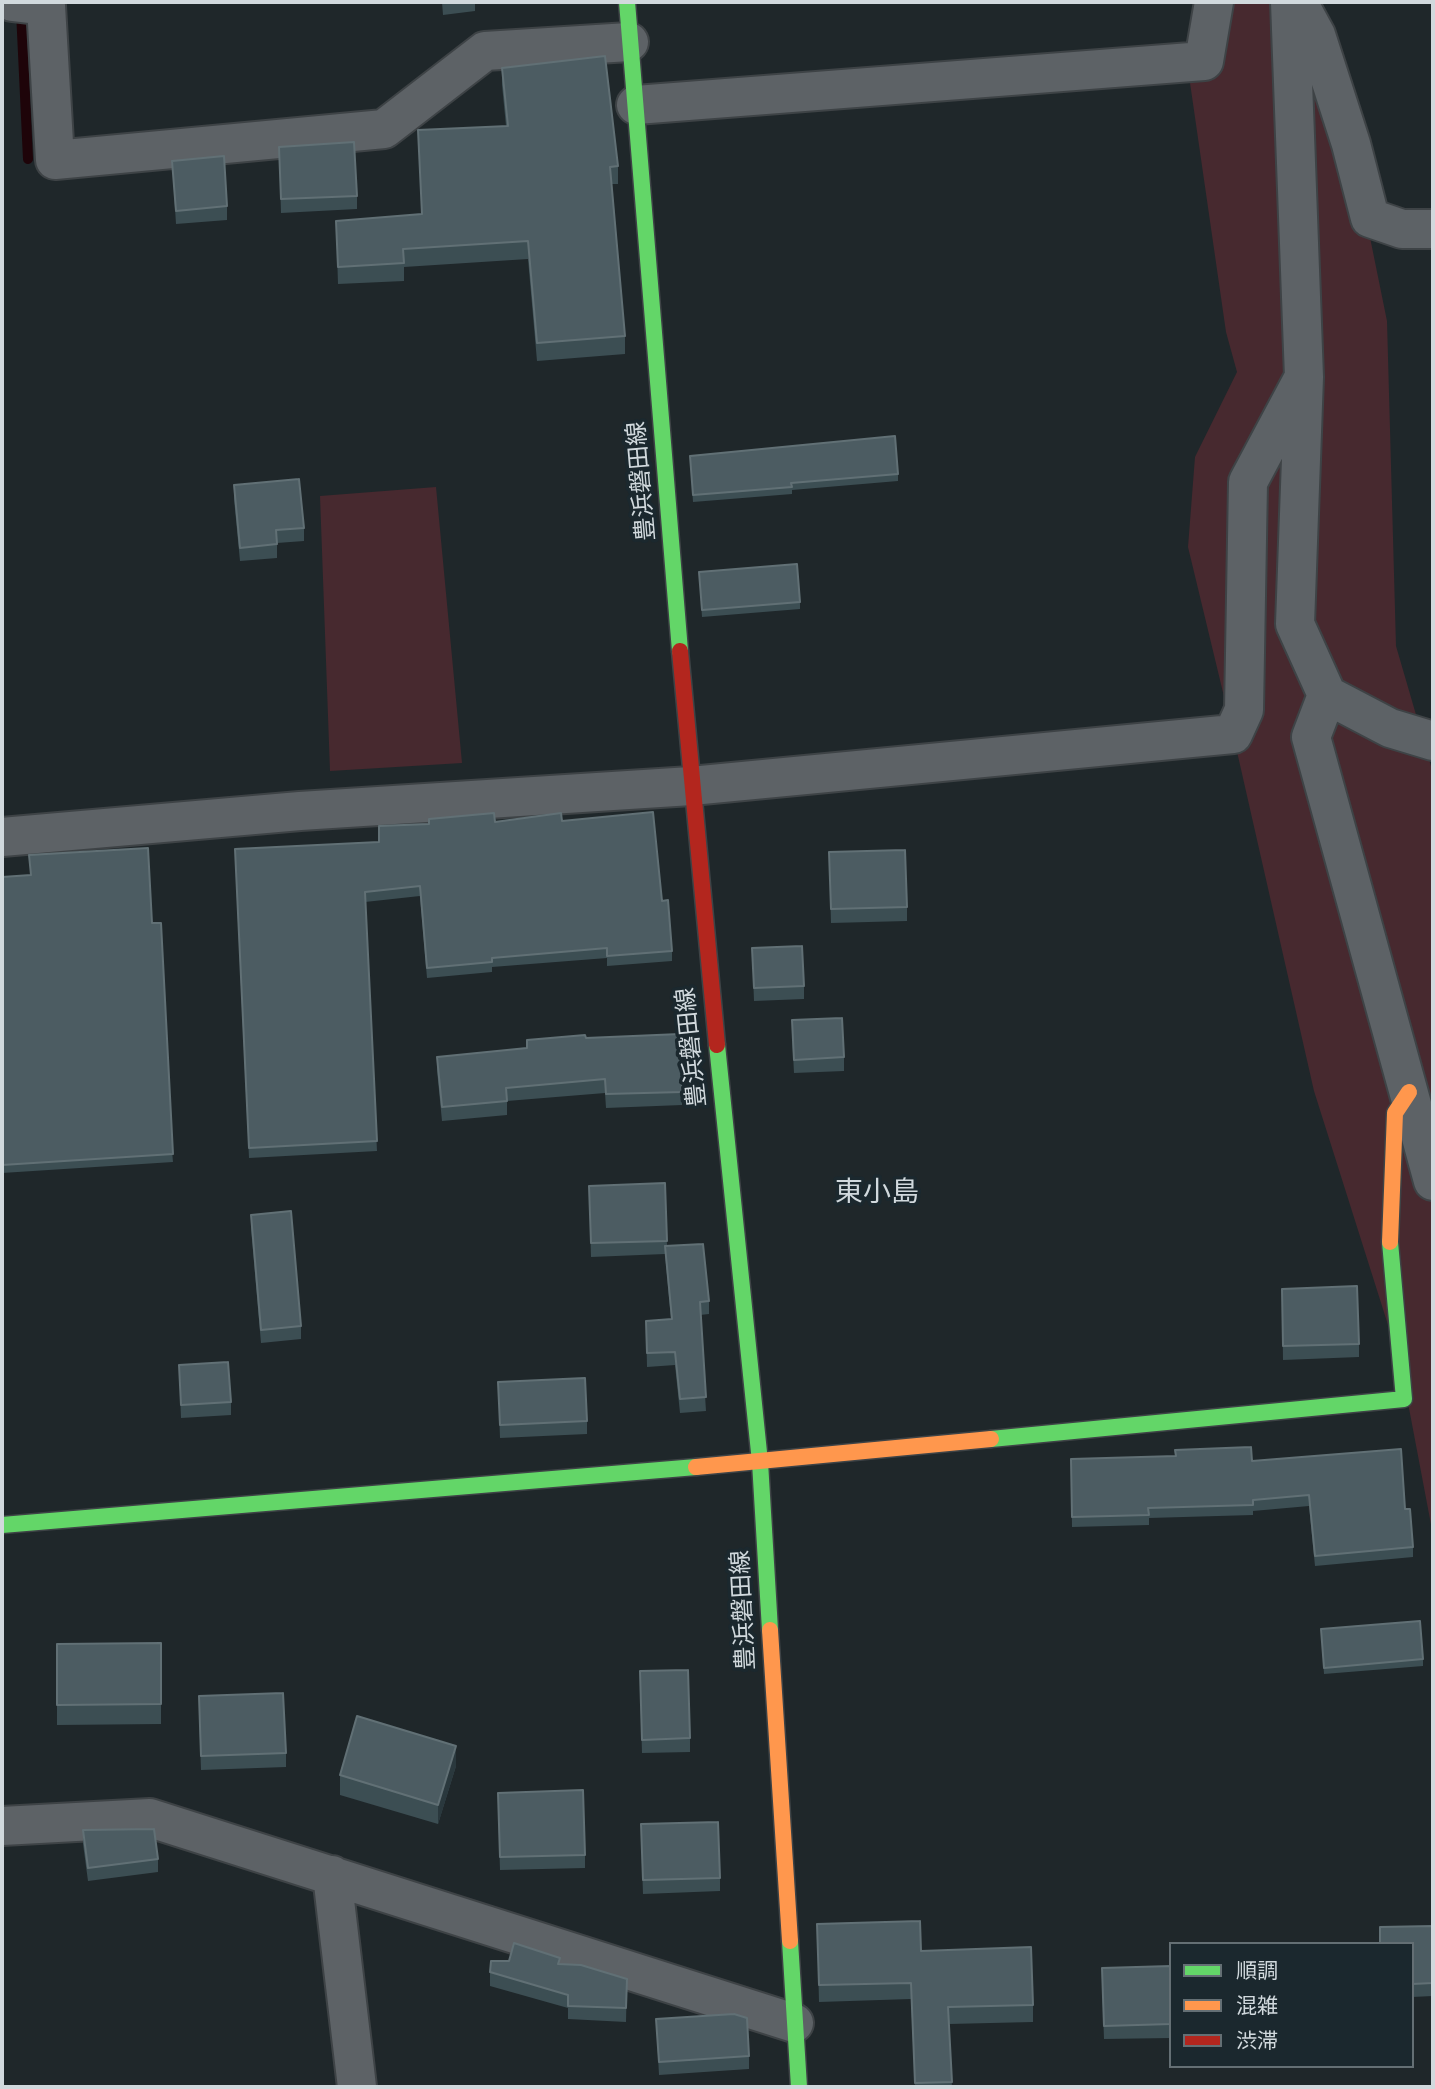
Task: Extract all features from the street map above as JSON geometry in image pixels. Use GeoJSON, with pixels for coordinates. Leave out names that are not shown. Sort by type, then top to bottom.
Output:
{"type":"FeatureCollection","features":[{"type":"Feature","properties":{"kind":"main road","name":"豊浜磐田線"},"geometry":{"type":"LineString","coordinates":[[627,2],[691,786],[760,1462],[799,2087]]}},
{"type":"Feature","properties":{"kind":"main road"},"geometry":{"type":"LineString","coordinates":[[2,1524],[760,1462],[1404,1399],[1389,1255],[1395,1113],[1409,1091]]}},
{"type":"Feature","properties":{"kind":"street"},"geometry":{"type":"LineString","coordinates":[[636,105],[1204,61],[1214,2]]}},
{"type":"Feature","properties":{"kind":"street"},"geometry":{"type":"LineString","coordinates":[[1290,2],[1304,377],[1295,625],[1326,695],[1390,728],[1433,741]]}},
{"type":"Feature","properties":{"kind":"street"},"geometry":{"type":"LineString","coordinates":[[1298,2],[1316,35],[1351,144],[1370,218],[1402,229],[1433,229]]}},
{"type":"Feature","properties":{"kind":"street"},"geometry":{"type":"LineString","coordinates":[[21,3],[46,6],[55,160],[384,130],[485,51],[629,42]]}},
{"type":"Feature","properties":{"kind":"street"},"geometry":{"type":"LineString","coordinates":[[2,837],[300,811],[691,786],[1233,734],[1244,710],[1248,482],[1304,377]]}},
{"type":"Feature","properties":{"kind":"street"},"geometry":{"type":"LineString","coordinates":[[1326,695],[1311,737],[1433,1181]]}},
{"type":"Feature","properties":{"kind":"street"},"geometry":{"type":"LineString","coordinates":[[2,1826],[150,1818],[794,2023]]}},
{"type":"Feature","properties":{"kind":"street"},"geometry":{"type":"LineString","coordinates":[[332,1875],[357,2087]]}},
{"type":"Feature","properties":{"kind":"shaded area"},"geometry":{"type":"Polygon","coordinates":[[[1205,2],[1290,2],[1351,144],[1387,321],[1396,646],[1433,773],[1433,1535],[1401,1366],[1314,1091],[1188,547],[1195,457],[1237,372],[1226,332],[1187,62],[1205,2]]]}},
{"type":"Feature","properties":{"kind":"shaded area"},"geometry":{"type":"Polygon","coordinates":[[[436,487],[462,763],[330,771],[320,496],[436,487]]]}},
{"type":"Feature","properties":{"kind":"building"},"geometry":{"type":"Polygon","coordinates":[[[605,56],[618,166],[610,167],[625,336],[537,343],[528,241],[403,249],[404,263],[338,267],[336,221],[422,214],[418,130],[508,126],[502,68],[605,56]]]}},
{"type":"Feature","properties":{"kind":"building"},"geometry":{"type":"Polygon","coordinates":[[[354,142],[357,196],[281,199],[279,147],[354,142]]]}},
{"type":"Feature","properties":{"kind":"building"},"geometry":{"type":"Polygon","coordinates":[[[224,156],[227,206],[176,211],[172,161],[224,156]]]}},
{"type":"Feature","properties":{"kind":"building"},"geometry":{"type":"Polygon","coordinates":[[[895,436],[898,474],[791,483],[792,487],[693,495],[690,456],[895,436]]]}},
{"type":"Feature","properties":{"kind":"building"},"geometry":{"type":"Polygon","coordinates":[[[299,479],[304,528],[276,530],[277,544],[240,548],[234,485],[299,479]]]}},
{"type":"Feature","properties":{"kind":"building"},"geometry":{"type":"Polygon","coordinates":[[[797,564],[800,602],[702,610],[699,572],[797,564]]]}},
{"type":"Feature","properties":{"kind":"building"},"geometry":{"type":"Polygon","coordinates":[[[653,812],[662,901],[668,900],[672,951],[607,956],[607,948],[492,958],[492,962],[427,968],[420,886],[365,892],[377,1141],[249,1148],[235,849],[379,842],[379,826],[429,824],[429,819],[494,813],[495,822],[561,813],[562,821],[653,812]]]}},
{"type":"Feature","properties":{"kind":"building"},"geometry":{"type":"Polygon","coordinates":[[[148,848],[152,923],[161,923],[173,1154],[2,1165],[2,877],[31,875],[29,855],[148,848]]]}},
{"type":"Feature","properties":{"kind":"building"},"geometry":{"type":"Polygon","coordinates":[[[905,850],[907,907],[831,909],[829,852],[905,850]]]}},
{"type":"Feature","properties":{"kind":"building"},"geometry":{"type":"Polygon","coordinates":[[[802,946],[804,986],[754,988],[752,948],[802,946]]]}},
{"type":"Feature","properties":{"kind":"building"},"geometry":{"type":"Polygon","coordinates":[[[842,1018],[844,1057],[794,1060],[792,1020],[842,1018]]]}},
{"type":"Feature","properties":{"kind":"building"},"geometry":{"type":"Polygon","coordinates":[[[680,1034],[682,1092],[606,1094],[605,1079],[506,1088],[507,1101],[442,1107],[437,1057],[527,1048],[527,1040],[585,1035],[586,1038],[680,1034]]]}},
{"type":"Feature","properties":{"kind":"building"},"geometry":{"type":"Polygon","coordinates":[[[665,1183],[667,1241],[591,1243],[589,1186],[665,1183]]]}},
{"type":"Feature","properties":{"kind":"building"},"geometry":{"type":"Polygon","coordinates":[[[291,1211],[301,1326],[261,1330],[251,1215],[291,1211]]]}},
{"type":"Feature","properties":{"kind":"building"},"geometry":{"type":"Polygon","coordinates":[[[703,1244],[709,1301],[700,1302],[706,1397],[680,1399],[675,1352],[647,1353],[646,1321],[672,1319],[665,1246],[703,1244]]]}},
{"type":"Feature","properties":{"kind":"building"},"geometry":{"type":"Polygon","coordinates":[[[1357,1286],[1359,1344],[1283,1346],[1282,1289],[1357,1286]]]}},
{"type":"Feature","properties":{"kind":"building"},"geometry":{"type":"Polygon","coordinates":[[[228,1362],[231,1402],[181,1405],[179,1365],[228,1362]]]}},
{"type":"Feature","properties":{"kind":"building"},"geometry":{"type":"Polygon","coordinates":[[[585,1378],[587,1421],[500,1425],[498,1382],[585,1378]]]}},
{"type":"Feature","properties":{"kind":"building"},"geometry":{"type":"Polygon","coordinates":[[[1251,1447],[1252,1461],[1401,1449],[1405,1509],[1410,1509],[1413,1547],[1315,1556],[1309,1495],[1253,1500],[1253,1505],[1148,1508],[1149,1515],[1072,1517],[1071,1459],[1176,1456],[1175,1450],[1251,1447]]]}},
{"type":"Feature","properties":{"kind":"building"},"geometry":{"type":"Polygon","coordinates":[[[1420,1621],[1423,1659],[1324,1668],[1321,1629],[1420,1621]]]}},
{"type":"Feature","properties":{"kind":"building"},"geometry":{"type":"Polygon","coordinates":[[[161,1643],[161,1704],[57,1705],[57,1644],[161,1643]]]}},
{"type":"Feature","properties":{"kind":"building"},"geometry":{"type":"Polygon","coordinates":[[[688,1670],[690,1738],[642,1740],[640,1671],[688,1670]]]}},
{"type":"Feature","properties":{"kind":"building"},"geometry":{"type":"Polygon","coordinates":[[[283,1693],[286,1753],[201,1756],[199,1696],[283,1693]]]}},
{"type":"Feature","properties":{"kind":"building"},"geometry":{"type":"Polygon","coordinates":[[[357,1716],[456,1746],[438,1805],[340,1775],[357,1716]]]}},
{"type":"Feature","properties":{"kind":"building"},"geometry":{"type":"Polygon","coordinates":[[[583,1790],[585,1855],[500,1857],[498,1793],[583,1790]]]}},
{"type":"Feature","properties":{"kind":"building"},"geometry":{"type":"Polygon","coordinates":[[[718,1822],[720,1878],[643,1880],[641,1824],[718,1822]]]}},
{"type":"Feature","properties":{"kind":"building"},"geometry":{"type":"Polygon","coordinates":[[[154,1829],[158,1859],[88,1868],[83,1830],[154,1829]]]}},
{"type":"Feature","properties":{"kind":"building"},"geometry":{"type":"Polygon","coordinates":[[[920,1921],[921,1951],[1031,1947],[1033,2005],[948,2007],[952,2082],[915,2083],[911,1983],[819,1985],[817,1924],[920,1921]]]}},
{"type":"Feature","properties":{"kind":"building"},"geometry":{"type":"Polygon","coordinates":[[[1433,1926],[1433,1983],[1414,1984],[1414,1942],[1380,1942],[1380,1927],[1433,1926]]]}},
{"type":"Feature","properties":{"kind":"building"},"geometry":{"type":"Polygon","coordinates":[[[514,1943],[560,1958],[558,1964],[581,1965],[627,1979],[626,2008],[568,2006],[568,1995],[490,1972],[491,1961],[509,1961],[514,1943]]]}},
{"type":"Feature","properties":{"kind":"building"},"geometry":{"type":"Polygon","coordinates":[[[1169,1966],[1169,2024],[1104,2026],[1102,1968],[1169,1966]]]}},
{"type":"Feature","properties":{"kind":"building"},"geometry":{"type":"Polygon","coordinates":[[[734,2014],[747,2018],[749,2056],[659,2062],[656,2019],[734,2014]]]}},
{"type":"Feature","properties":{"kind":"waterway"},"geometry":{"type":"LineString","coordinates":[[21,11],[28,159]]}},
{"type":"Feature","properties":{"kind":"traffic: fast"},"geometry":{"type":"LineString","coordinates":[[627,2],[680,651]]}},
{"type":"Feature","properties":{"kind":"traffic: fast"},"geometry":{"type":"LineString","coordinates":[[717,1045],[760,1462],[770,1630]]}},
{"type":"Feature","properties":{"kind":"traffic: fast"},"geometry":{"type":"LineString","coordinates":[[991,1439],[1404,1399],[1390,1242]]}},
{"type":"Feature","properties":{"kind":"traffic: fast"},"geometry":{"type":"LineString","coordinates":[[2,1525],[696,1467]]}},
{"type":"Feature","properties":{"kind":"traffic: fast"},"geometry":{"type":"LineString","coordinates":[[790,1941],[799,2087]]}},
{"type":"Feature","properties":{"kind":"traffic: slow"},"geometry":{"type":"LineString","coordinates":[[1390,1242],[1395,1113],[1409,1092]]}},
{"type":"Feature","properties":{"kind":"traffic: slow"},"geometry":{"type":"LineString","coordinates":[[696,1467],[991,1439]]}},
{"type":"Feature","properties":{"kind":"traffic: slow"},"geometry":{"type":"LineString","coordinates":[[770,1630],[790,1941]]}},
{"type":"Feature","properties":{"kind":"traffic: jam"},"geometry":{"type":"LineString","coordinates":[[680,651],[717,1045]]}},
{"type":"Feature","properties":{"kind":"district","name":"東小島"},"geometry":{"type":"Point","coordinates":[877,1196]}}]}
